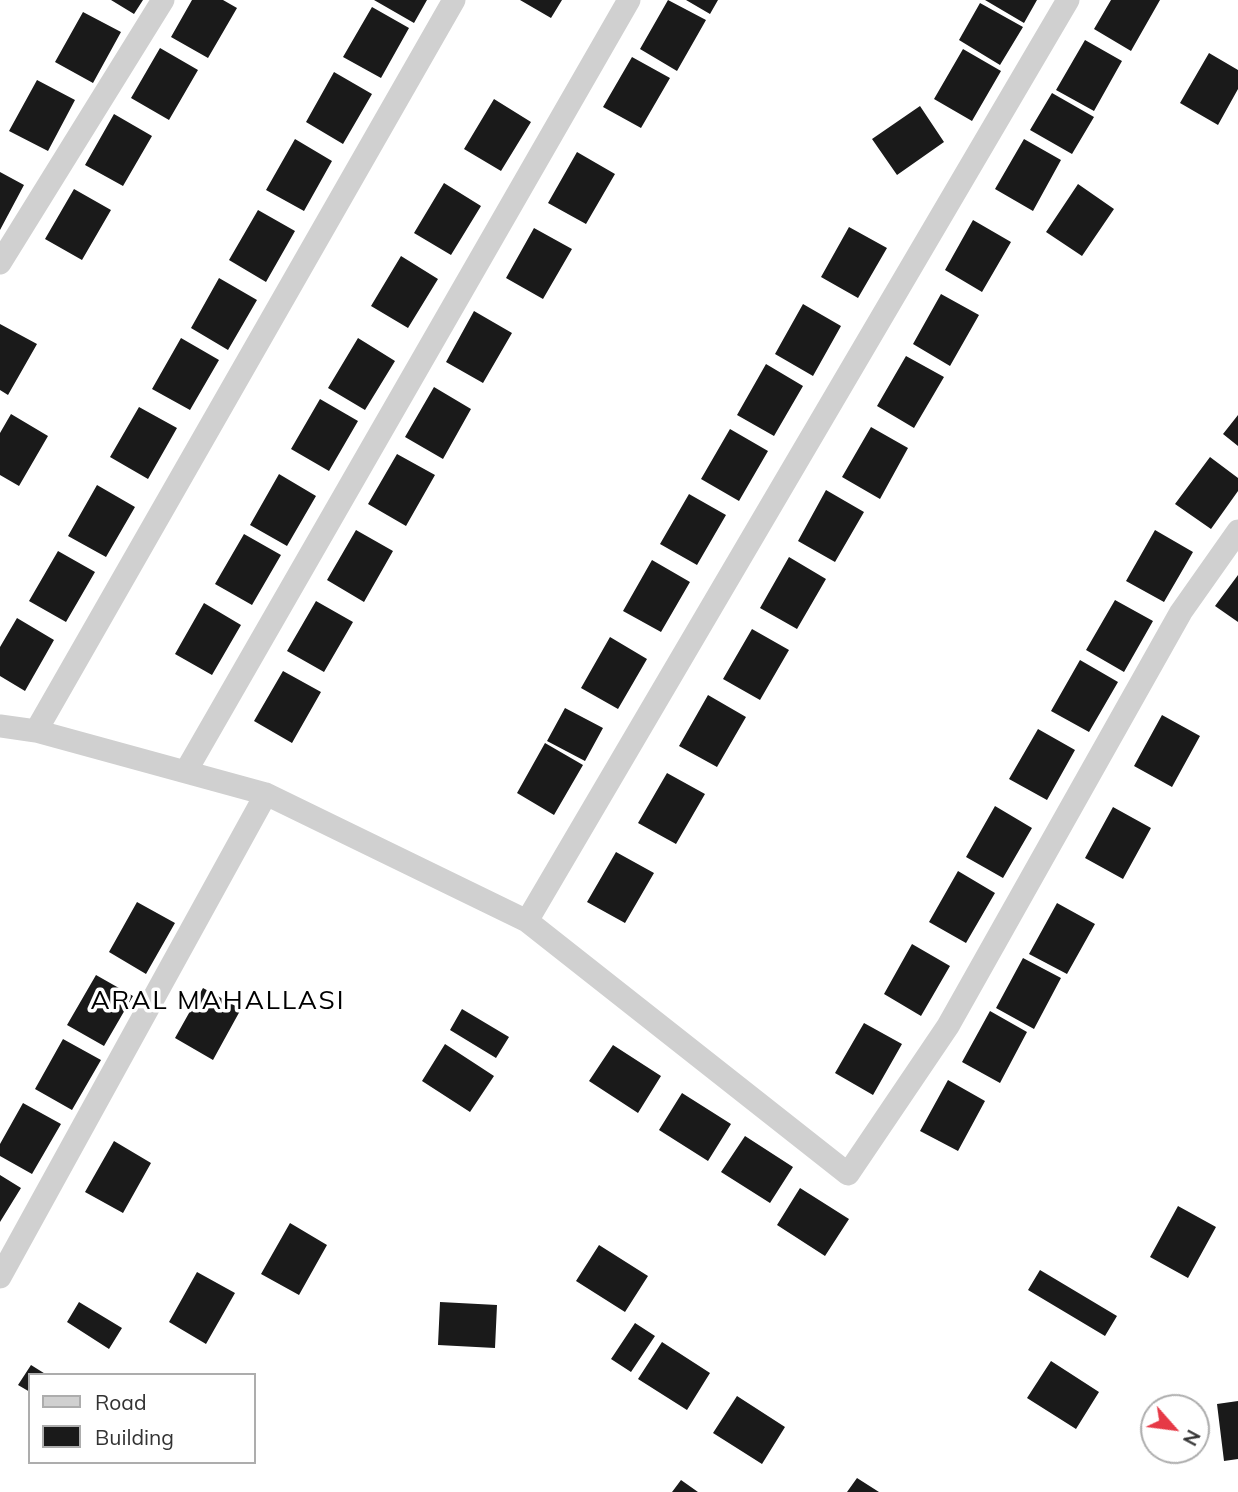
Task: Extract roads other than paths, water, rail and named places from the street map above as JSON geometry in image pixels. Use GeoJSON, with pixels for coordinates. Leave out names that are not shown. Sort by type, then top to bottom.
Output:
{"type":"FeatureCollection","features":[{"type":"Feature","properties":{"kind":"street"},"geometry":{"type":"LineString","coordinates":[[0,262],[163,0]]}},
{"type":"Feature","properties":{"kind":"street"},"geometry":{"type":"LineString","coordinates":[[36,731],[454,0]]}},
{"type":"Feature","properties":{"kind":"street"},"geometry":{"type":"LineString","coordinates":[[186,771],[629,0]]}},
{"type":"Feature","properties":{"kind":"street"},"geometry":{"type":"LineString","coordinates":[[527,921],[1068,0]]}},
{"type":"Feature","properties":{"kind":"street"},"geometry":{"type":"LineString","coordinates":[[0,726],[36,731],[266,794],[527,921],[848,1174],[948,1026],[1181,612],[1238,531]]}},
{"type":"Feature","properties":{"kind":"street"},"geometry":{"type":"LineString","coordinates":[[0,1277],[266,794]]}},
{"type":"Feature","properties":{"kind":"district","name":"ARAL MAHALLASI"},"geometry":{"type":"Point","coordinates":[218,1001]}}]}
